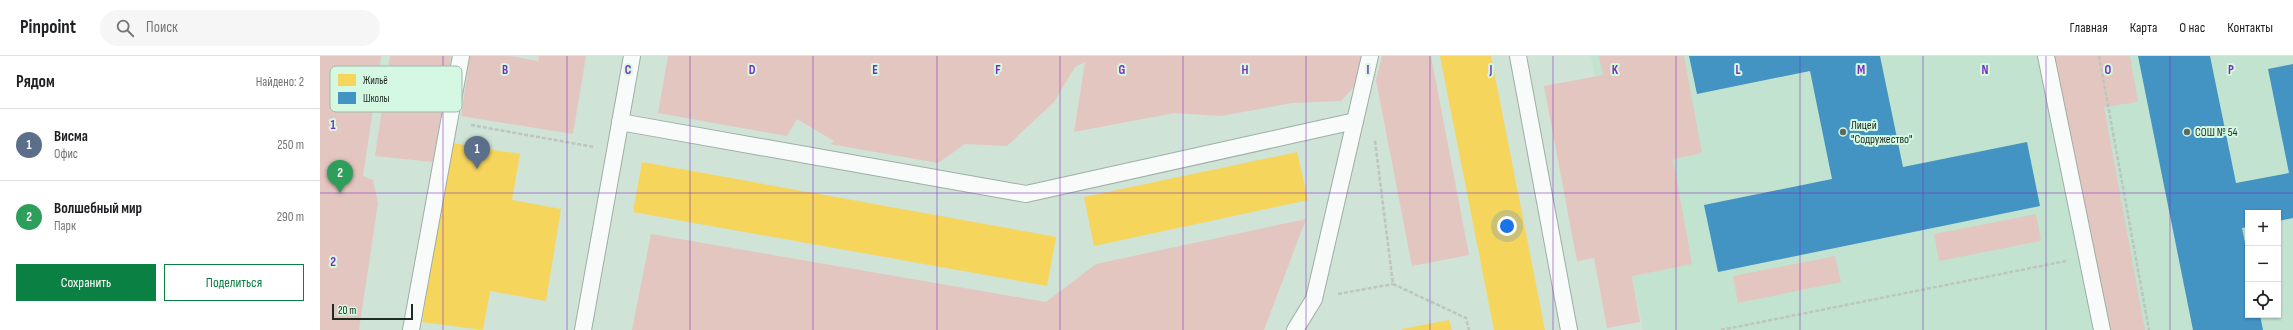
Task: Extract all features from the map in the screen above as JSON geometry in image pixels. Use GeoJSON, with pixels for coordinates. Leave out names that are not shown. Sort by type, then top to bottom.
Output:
{"type":"FeatureCollection","features":[{"type":"Feature","properties":{"kind":"lane"},"geometry":{"type":"LineString","coordinates":[[458,66],[460,56]]}},
{"type":"Feature","properties":{"kind":"lane"},"geometry":{"type":"LineString","coordinates":[[583,330],[632,56]]}},
{"type":"Feature","properties":{"kind":"lane"},"geometry":{"type":"LineString","coordinates":[[1295,330],[1314,299],[1355,121],[1367,78],[1370,56]]}},
{"type":"Feature","properties":{"kind":"lane"},"geometry":{"type":"LineString","coordinates":[[1518,56],[1569,330]]}},
{"type":"Feature","properties":{"kind":"lane"},"geometry":{"type":"LineString","coordinates":[[2046,56],[2102,330]]}},
{"type":"Feature","properties":{"kind":"lane"},"geometry":{"type":"LineString","coordinates":[[411,330],[451,112]]}},
{"type":"Feature","properties":{"kind":"lane"},"geometry":{"type":"LineString","coordinates":[[620,122],[1026,194],[1355,121]]}},
{"type":"Feature","properties":{"kind":"path"},"geometry":{"type":"LineString","coordinates":[[2099,56],[2149,330]]}},
{"type":"Feature","properties":{"kind":"path"},"geometry":{"type":"LineString","coordinates":[[449,122],[615,151]]}},
{"type":"Feature","properties":{"kind":"path"},"geometry":{"type":"LineString","coordinates":[[1374,134],[1393,284]]}},
{"type":"Feature","properties":{"kind":"path"},"geometry":{"type":"LineString","coordinates":[[1721,330],[2087,257]]}},
{"type":"Feature","properties":{"kind":"path"},"geometry":{"type":"LineString","coordinates":[[1314,299],[1393,284],[1466,318],[1469,330]]}},
{"type":"Feature","properties":{"kind":"shaded area"},"geometry":{"type":"Polygon","coordinates":[[[320,56],[381,56],[380,66],[330,66],[330,112],[373,112],[363,176],[373,180],[378,203],[359,330],[320,330],[320,56]]]}},
{"type":"Feature","properties":{"kind":"shaded area"},"geometry":{"type":"Polygon","coordinates":[[[390,56],[451,56],[449,66],[388,66],[390,56]]]}},
{"type":"Feature","properties":{"kind":"shaded area"},"geometry":{"type":"Polygon","coordinates":[[[470,56],[510,56],[538,61],[539,56],[586,56],[573,134],[461,116],[470,56]]]}},
{"type":"Feature","properties":{"kind":"shaded area"},"geometry":{"type":"Polygon","coordinates":[[[668,56],[1365,56],[1363,77],[1341,101],[1292,103],[1221,116],[1174,113],[1074,132],[1085,62],[1075,67],[1054,102],[1007,146],[965,144],[938,163],[830,144],[834,141],[797,119],[787,136],[658,113],[668,56]]]}},
{"type":"Feature","properties":{"kind":"shaded area"},"geometry":{"type":"Polygon","coordinates":[[[1382,56],[1431,56],[1469,255],[1412,266],[1376,80],[1382,56]]]}},
{"type":"Feature","properties":{"kind":"shaded area","name":"Лицей \"Содружество\""},"geometry":{"type":"Polygon","coordinates":[[[1591,56],[2293,56],[2293,330],[1643,330],[1591,56]]]}},
{"type":"Feature","properties":{"kind":"shaded area"},"geometry":{"type":"Polygon","coordinates":[[[1599,56],[1684,56],[1702,153],[1673,159],[1692,264],[1632,276],[1640,322],[1607,328],[1594,258],[1577,261],[1544,86],[1603,75],[1599,56]]]}},
{"type":"Feature","properties":{"kind":"shaded area"},"geometry":{"type":"Polygon","coordinates":[[[2054,56],[2130,56],[2138,102],[2104,107],[2145,330],[2111,330],[2054,56]]]}},
{"type":"Feature","properties":{"kind":"shaded area"},"geometry":{"type":"Polygon","coordinates":[[[382,112],[441,112],[433,162],[375,156],[382,112]]]}},
{"type":"Feature","properties":{"kind":"shaded area"},"geometry":{"type":"Polygon","coordinates":[[[2036,214],[2041,241],[1939,261],[1934,234],[2036,214]]]}},
{"type":"Feature","properties":{"kind":"shaded area"},"geometry":{"type":"Polygon","coordinates":[[[1306,219],[1264,330],[632,330],[651,234],[1046,302],[1096,264],[1306,219]]]}},
{"type":"Feature","properties":{"kind":"shaded area"},"geometry":{"type":"Polygon","coordinates":[[[1835,256],[1841,282],[1738,303],[1733,276],[1835,256]]]}},
{"type":"Feature","properties":{"kind":"building: Жильё"},"geometry":{"type":"Polygon","coordinates":[[[1440,56],[1491,56],[1545,330],[1494,330],[1440,56]]]}},
{"type":"Feature","properties":{"kind":"building: Жильё"},"geometry":{"type":"Polygon","coordinates":[[[452,143],[520,154],[512,200],[561,209],[546,301],[490,291],[483,330],[422,322],[452,143]]]}},
{"type":"Feature","properties":{"kind":"building: Жильё"},"geometry":{"type":"Polygon","coordinates":[[[1297,152],[1308,200],[1094,246],[1084,197],[1297,152]]]}},
{"type":"Feature","properties":{"kind":"building: Жильё"},"geometry":{"type":"Polygon","coordinates":[[[642,162],[1056,237],[1047,286],[633,212],[642,162]]]}},
{"type":"Feature","properties":{"kind":"building: Жильё"},"geometry":{"type":"Polygon","coordinates":[[[1449,320],[1452,330],[1402,330],[1402,329],[1449,320]]]}},
{"type":"Feature","properties":{"kind":"building: Школы","name":"Лицей \"Содружество\""},"geometry":{"type":"Polygon","coordinates":[[[1689,56],[1880,56],[1903,167],[2027,142],[2040,206],[1718,272],[1704,205],[1832,179],[1810,71],[1697,94],[1689,56]]]}},
{"type":"Feature","properties":{"kind":"building: Школы"},"geometry":{"type":"Polygon","coordinates":[[[2138,56],[2210,56],[2236,183],[2289,173],[2268,69],[2293,64],[2293,218],[2281,220],[2281,210],[2245,210],[2245,228],[2242,228],[2245,243],[2245,318],[2261,318],[2263,330],[2193,330],[2138,56]]]}},
{"type":"Feature","properties":{"kind":"place","name":"Лицей \"Содружество\""},"geometry":{"type":"Point","coordinates":[1843,132]}},
{"type":"Feature","properties":{"kind":"place","name":"СОШ № 54"},"geometry":{"type":"Point","coordinates":[2187,132]}},
{"type":"Feature","properties":{"kind":"place","name":"Висма"},"geometry":{"type":"Point","coordinates":[477,169]}},
{"type":"Feature","properties":{"kind":"place","name":"Волшебный мир"},"geometry":{"type":"Point","coordinates":[340,193]}}]}
